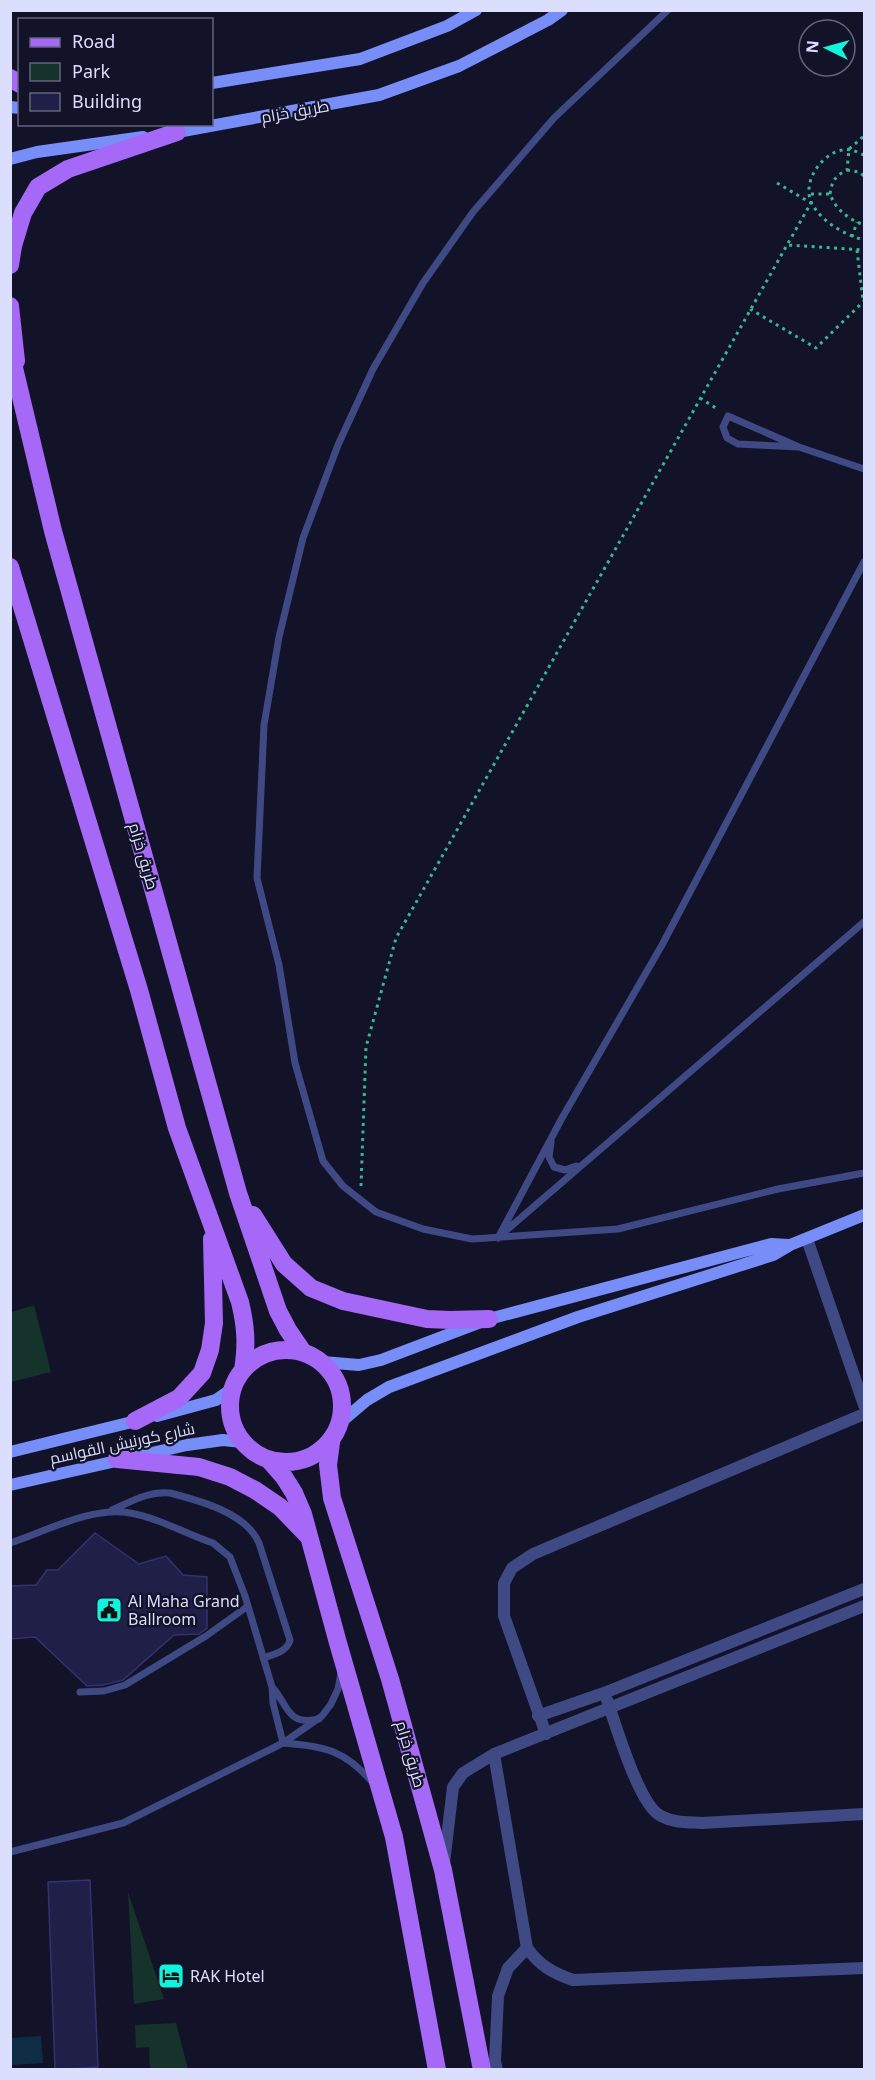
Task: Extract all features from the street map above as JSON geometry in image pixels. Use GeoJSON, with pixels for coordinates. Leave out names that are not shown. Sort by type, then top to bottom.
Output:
{"type":"FeatureCollection","features":[{"type":"Feature","properties":{"kind":"main road"},"geometry":{"type":"LineString","coordinates":[[213,83],[360,59],[447,26],[476,10]]}},
{"type":"Feature","properties":{"kind":"main road","name":"طريق خزام"},"geometry":{"type":"LineString","coordinates":[[213,125],[379,95],[459,66],[548,20],[562,10]]}},
{"type":"Feature","properties":{"kind":"main road","name":"طريق خزام"},"geometry":{"type":"LineString","coordinates":[[10,159],[210,126]]}},
{"type":"Feature","properties":{"kind":"main road"},"geometry":{"type":"LineString","coordinates":[[10,265],[22,213],[38,187],[68,169],[177,132]]}},
{"type":"Feature","properties":{"kind":"main road"},"geometry":{"type":"LineString","coordinates":[[10,306],[17,381]]}},
{"type":"Feature","properties":{"kind":"main road","name":"طريق خزام"},"geometry":{"type":"LineString","coordinates":[[10,351],[53,531],[238,1193],[278,1311],[303,1352]]}},
{"type":"Feature","properties":{"kind":"main road"},"geometry":{"type":"LineString","coordinates":[[10,567],[139,990],[177,1128],[240,1302],[247,1346],[243,1370]]}},
{"type":"Feature","properties":{"kind":"main road"},"geometry":{"type":"LineString","coordinates":[[238,1193],[285,1264],[311,1287],[343,1301],[427,1318],[489,1319]]}},
{"type":"Feature","properties":{"kind":"main road"},"geometry":{"type":"LineString","coordinates":[[341,1422],[367,1400],[389,1387],[578,1317],[773,1255],[790,1245],[864,1215]]}},
{"type":"Feature","properties":{"kind":"main road"},"geometry":{"type":"LineString","coordinates":[[135,1421],[179,1398],[202,1373],[210,1350],[214,1323],[211,1219]]}},
{"type":"Feature","properties":{"kind":"main road"},"geometry":{"type":"LineString","coordinates":[[322,1362],[359,1365],[381,1360],[489,1319],[771,1244],[790,1245]]}},
{"type":"Feature","properties":{"kind":"main road"},"geometry":{"type":"LineString","coordinates":[[281,1349],[303,1352],[322,1362],[337,1379],[343,1400],[341,1422],[331,1442],[314,1456],[292,1463],[270,1461],[255,1454],[242,1442],[233,1426],[230,1407],[232,1389],[243,1370],[260,1356],[281,1349]]}},
{"type":"Feature","properties":{"kind":"main road","name":"شارع كورنيش القواسم"},"geometry":{"type":"LineString","coordinates":[[10,1452],[216,1400],[232,1389]]}},
{"type":"Feature","properties":{"kind":"main road","name":"شارع كورنيش القواسم"},"geometry":{"type":"LineString","coordinates":[[10,1485],[117,1459],[205,1442],[223,1440],[242,1442]]}},
{"type":"Feature","properties":{"kind":"main road","name":"طريق خزام"},"geometry":{"type":"LineString","coordinates":[[331,1442],[328,1465],[332,1498],[390,1679],[443,1870],[466,1983],[491,2067]]}},
{"type":"Feature","properties":{"kind":"main road"},"geometry":{"type":"LineString","coordinates":[[117,1459],[199,1467],[230,1477],[280,1507],[311,1539]]}},
{"type":"Feature","properties":{"kind":"main road"},"geometry":{"type":"LineString","coordinates":[[270,1461],[294,1493],[311,1539],[338,1643],[394,1837],[437,2070]]}},
{"type":"Feature","properties":{"kind":"street"},"geometry":{"type":"LineString","coordinates":[[807,1239],[864,1405]]}},
{"type":"Feature","properties":{"kind":"street"},"geometry":{"type":"LineString","coordinates":[[546,1734],[504,1616],[504,1583],[512,1568],[533,1554],[864,1414]]}},
{"type":"Feature","properties":{"kind":"street"},"geometry":{"type":"LineString","coordinates":[[538,1716],[604,1693],[864,1589]]}},
{"type":"Feature","properties":{"kind":"street"},"geometry":{"type":"LineString","coordinates":[[443,1870],[453,1787],[463,1773],[494,1754],[864,1606]]}},
{"type":"Feature","properties":{"kind":"street"},"geometry":{"type":"LineString","coordinates":[[604,1693],[645,1801],[659,1816],[677,1822],[702,1823],[864,1814]]}},
{"type":"Feature","properties":{"kind":"street"},"geometry":{"type":"LineString","coordinates":[[494,1754],[526,1948],[537,1962],[552,1972],[573,1980],[864,1968]]}},
{"type":"Feature","properties":{"kind":"street"},"geometry":{"type":"LineString","coordinates":[[491,2067],[498,1996],[508,1968],[526,1948]]}},
{"type":"Feature","properties":{"kind":"lane"},"geometry":{"type":"LineString","coordinates":[[668,10],[554,118],[473,212],[423,283],[373,369],[338,445],[303,538],[279,637],[264,725],[257,878],[279,965],[295,1063],[323,1161],[343,1186],[376,1212],[423,1229],[472,1239],[618,1229],[778,1189],[864,1173]]}},
{"type":"Feature","properties":{"kind":"lane"},"geometry":{"type":"LineString","coordinates":[[799,447],[738,444],[727,438],[723,427],[729,416],[799,447],[864,469]]}},
{"type":"Feature","properties":{"kind":"lane"},"geometry":{"type":"LineString","coordinates":[[498,1238],[551,1139],[662,945],[864,562]]}},
{"type":"Feature","properties":{"kind":"lane"},"geometry":{"type":"LineString","coordinates":[[498,1238],[864,922]]}},
{"type":"Feature","properties":{"kind":"lane"},"geometry":{"type":"LineString","coordinates":[[551,1139],[549,1157],[554,1167],[565,1170],[581,1164]]}},
{"type":"Feature","properties":{"kind":"lane"},"geometry":{"type":"LineString","coordinates":[[10,1543],[92,1514],[109,1511],[152,1493],[171,1493],[232,1515],[245,1523],[256,1535],[290,1640],[285,1650],[263,1658]]}},
{"type":"Feature","properties":{"kind":"lane"},"geometry":{"type":"LineString","coordinates":[[109,1511],[143,1516],[222,1548],[235,1566],[248,1606],[272,1687],[273,1703],[283,1743]]}},
{"type":"Feature","properties":{"kind":"lane"},"geometry":{"type":"LineString","coordinates":[[80,1692],[105,1691],[125,1685],[206,1636],[248,1606]]}},
{"type":"Feature","properties":{"kind":"lane"},"geometry":{"type":"LineString","coordinates":[[10,1852],[123,1823],[283,1743],[319,1719],[331,1704],[338,1689],[341,1674],[338,1643]]}},
{"type":"Feature","properties":{"kind":"lane"},"geometry":{"type":"LineString","coordinates":[[272,1687],[291,1715],[306,1720],[319,1719]]}},
{"type":"Feature","properties":{"kind":"lane"},"geometry":{"type":"LineString","coordinates":[[283,1743],[314,1745],[332,1750],[359,1768],[382,1795]]}},
{"type":"Feature","properties":{"kind":"path"},"geometry":{"type":"LineString","coordinates":[[846,170],[849,149],[864,136]]}},
{"type":"Feature","properties":{"kind":"path"},"geometry":{"type":"LineString","coordinates":[[361,1200],[366,1047],[396,938],[811,203],[810,188],[819,165],[828,156],[840,150],[849,149],[864,155]]}},
{"type":"Feature","properties":{"kind":"path"},"geometry":{"type":"LineString","coordinates":[[864,176],[859,172],[846,170],[837,175],[832,183],[830,194],[834,205],[846,216],[864,225]]}},
{"type":"Feature","properties":{"kind":"path"},"geometry":{"type":"LineString","coordinates":[[777,183],[811,203],[827,220],[852,237],[864,240]]}},
{"type":"Feature","properties":{"kind":"path"},"geometry":{"type":"LineString","coordinates":[[811,194],[830,194]]}},
{"type":"Feature","properties":{"kind":"path"},"geometry":{"type":"LineString","coordinates":[[852,237],[857,222]]}},
{"type":"Feature","properties":{"kind":"path"},"geometry":{"type":"LineString","coordinates":[[787,245],[864,250]]}},
{"type":"Feature","properties":{"kind":"path"},"geometry":{"type":"LineString","coordinates":[[750,309],[816,348],[864,301],[857,250]]}},
{"type":"Feature","properties":{"kind":"path"},"geometry":{"type":"LineString","coordinates":[[700,398],[729,416]]}},
{"type":"Feature","properties":{"kind":"green space"},"geometry":{"type":"Polygon","coordinates":[[[34,1305],[51,1372],[11,1382],[11,1312],[34,1305]]]}},
{"type":"Feature","properties":{"kind":"green space"},"geometry":{"type":"Polygon","coordinates":[[[128,1892],[164,1999],[134,2004],[128,1892]]]}},
{"type":"Feature","properties":{"kind":"green space"},"geometry":{"type":"Polygon","coordinates":[[[176,2023],[188,2069],[150,2069],[149,2047],[136,2048],[135,2025],[176,2023]]]}},
{"type":"Feature","properties":{"kind":"water"},"geometry":{"type":"Polygon","coordinates":[[[41,2036],[43,2063],[11,2065],[11,2038],[41,2036]]]}},
{"type":"Feature","properties":{"kind":"building","name":"Al Maha Grand Ballroom"},"geometry":{"type":"Polygon","coordinates":[[[95,1533],[139,1564],[166,1556],[183,1575],[207,1577],[207,1628],[199,1634],[174,1635],[123,1680],[87,1686],[35,1637],[10,1639],[10,1586],[36,1585],[47,1570],[58,1570],[95,1533]]]}},
{"type":"Feature","properties":{"kind":"building"},"geometry":{"type":"Polygon","coordinates":[[[90,1880],[98,2067],[55,2070],[48,1882],[90,1880]]]}},
{"type":"Feature","properties":{"kind":"place","name":"Al Maha Grand Ballroom"},"geometry":{"type":"Point","coordinates":[109,1610]}},
{"type":"Feature","properties":{"kind":"place","name":"RAK Hotel"},"geometry":{"type":"Point","coordinates":[171,1976]}}]}
